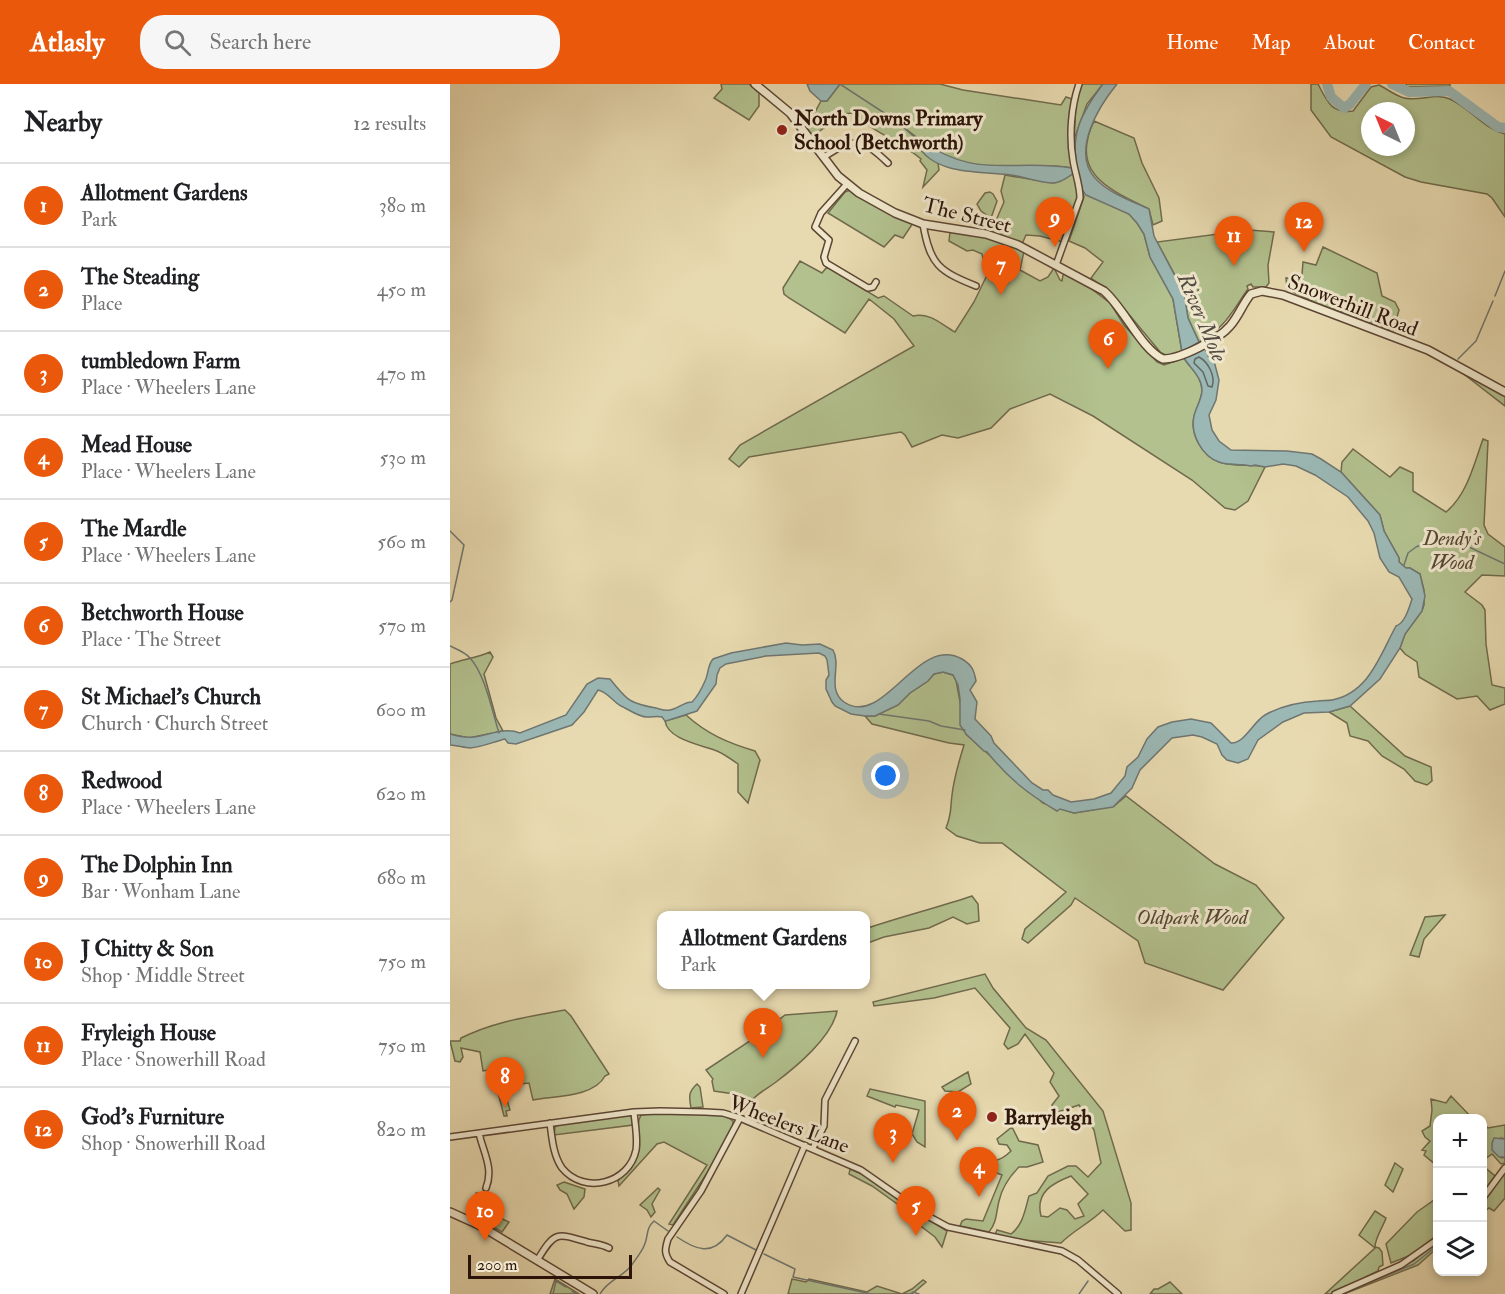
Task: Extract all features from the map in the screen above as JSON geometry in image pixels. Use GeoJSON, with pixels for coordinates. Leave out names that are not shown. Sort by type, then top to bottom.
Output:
{"type":"FeatureCollection","features":[{"type":"Feature","properties":{"kind":"street","name":"The Street"},"geometry":{"type":"LineString","coordinates":[[755,84],[790,113],[847,184],[895,213],[923,224],[1002,238],[1039,255],[1104,291],[1113,299],[1157,356],[1163,359],[1180,356],[1202,344]]}},
{"type":"Feature","properties":{"kind":"street"},"geometry":{"type":"LineString","coordinates":[[1056,265],[1080,198],[1080,189],[1072,159],[1073,105],[1079,84]]}},
{"type":"Feature","properties":{"kind":"street"},"geometry":{"type":"LineString","coordinates":[[824,157],[842,146],[857,142],[867,145],[888,163]]}},
{"type":"Feature","properties":{"kind":"street"},"geometry":{"type":"LineString","coordinates":[[847,184],[821,213],[815,227],[829,240],[824,257],[826,263],[868,288],[873,287],[876,282]]}},
{"type":"Feature","properties":{"kind":"street"},"geometry":{"type":"LineString","coordinates":[[923,224],[930,254],[938,266],[948,275],[976,286]]}},
{"type":"Feature","properties":{"kind":"street","name":"Snowerhill Road"},"geometry":{"type":"LineString","coordinates":[[1202,344],[1230,327],[1251,294],[1262,291],[1273,292],[1428,351],[1505,392]]}},
{"type":"Feature","properties":{"kind":"street"},"geometry":{"type":"LineString","coordinates":[[813,1148],[824,1126],[825,1100],[855,1041]]}},
{"type":"Feature","properties":{"kind":"street","name":"Wheelers Lane"},"geometry":{"type":"LineString","coordinates":[[450,1137],[634,1113],[660,1111],[723,1113],[813,1148],[876,1179],[924,1214],[948,1227],[1062,1251],[1078,1260],[1118,1294]]}},
{"type":"Feature","properties":{"kind":"street"},"geometry":{"type":"LineString","coordinates":[[550,1123],[556,1158],[563,1169],[584,1182],[604,1182],[615,1179],[623,1173],[633,1157],[636,1143],[634,1113]]}},
{"type":"Feature","properties":{"kind":"street"},"geometry":{"type":"LineString","coordinates":[[724,1294],[670,1262],[665,1254],[668,1239],[701,1191],[740,1118]]}},
{"type":"Feature","properties":{"kind":"street"},"geometry":{"type":"LineString","coordinates":[[479,1133],[489,1168],[490,1179],[486,1188]]}},
{"type":"Feature","properties":{"kind":"street"},"geometry":{"type":"LineString","coordinates":[[741,1294],[805,1145]]}},
{"type":"Feature","properties":{"kind":"street"},"geometry":{"type":"LineString","coordinates":[[1487,1192],[1505,1168]]}},
{"type":"Feature","properties":{"kind":"street"},"geometry":{"type":"LineString","coordinates":[[450,1212],[479,1225],[592,1294]]}},
{"type":"Feature","properties":{"kind":"street"},"geometry":{"type":"LineString","coordinates":[[538,1260],[548,1242],[553,1237],[561,1235],[603,1244],[609,1248]]}},
{"type":"Feature","properties":{"kind":"street"},"geometry":{"type":"LineString","coordinates":[[1335,1294],[1401,1265],[1433,1242]]}},
{"type":"Feature","properties":{"kind":"green space"},"geometry":{"type":"Polygon","coordinates":[[[721,84],[749,84],[759,93],[759,106],[749,120],[714,98],[722,89],[721,84]]]}},
{"type":"Feature","properties":{"kind":"green space"},"geometry":{"type":"Polygon","coordinates":[[[840,84],[940,84],[963,90],[1061,105],[1066,97],[1072,99],[1070,131],[1072,168],[967,163],[940,153],[906,129],[918,140],[917,144],[921,150],[938,163],[939,170],[923,187],[927,170],[920,161],[921,159],[852,113],[843,114],[813,136],[803,124],[815,112],[821,101],[827,101],[840,84]]]}},
{"type":"Feature","properties":{"kind":"green space"},"geometry":{"type":"Polygon","coordinates":[[[1081,84],[1103,84],[1087,104],[1074,139],[1076,101],[1081,84]]]}},
{"type":"Feature","properties":{"kind":"green space"},"geometry":{"type":"Polygon","coordinates":[[[1311,84],[1318,84],[1331,105],[1346,111],[1353,111],[1371,87],[1379,85],[1404,98],[1439,96],[1450,99],[1490,127],[1505,134],[1505,217],[1487,194],[1405,177],[1366,156],[1415,156],[1415,102],[1361,102],[1361,153],[1331,137],[1311,110],[1311,84]]]}},
{"type":"Feature","properties":{"kind":"green space"},"geometry":{"type":"Polygon","coordinates":[[[1406,84],[1450,84],[1450,86],[1406,87],[1406,84]]]}},
{"type":"Feature","properties":{"kind":"green space"},"geometry":{"type":"Polygon","coordinates":[[[1094,121],[1134,138],[1142,163],[1159,198],[1162,221],[1153,225],[1149,209],[1107,186],[1097,177],[1086,154],[1094,121]]]}},
{"type":"Feature","properties":{"kind":"green space"},"geometry":{"type":"Polygon","coordinates":[[[1074,173],[1078,195],[1063,242],[1026,235],[1022,244],[991,232],[1004,202],[1001,191],[1005,175],[1054,183],[1074,173]]]}},
{"type":"Feature","properties":{"kind":"green space"},"geometry":{"type":"Polygon","coordinates":[[[850,190],[913,223],[903,238],[895,235],[884,247],[828,213],[845,192],[850,190]]]}},
{"type":"Feature","properties":{"kind":"green space"},"geometry":{"type":"Polygon","coordinates":[[[990,192],[997,201],[991,218],[981,211],[977,204],[985,193],[990,192]]]}},
{"type":"Feature","properties":{"kind":"green space"},"geometry":{"type":"Polygon","coordinates":[[[1083,192],[1129,214],[1144,234],[1150,257],[1173,299],[1182,352],[1169,356],[1161,353],[1112,294],[1091,278],[1103,262],[1085,248],[1069,241],[1084,197],[1083,192]]]}},
{"type":"Feature","properties":{"kind":"green space"},"geometry":{"type":"Polygon","coordinates":[[[1249,230],[1274,232],[1268,265],[1269,283],[1266,287],[1253,287],[1251,284],[1247,286],[1248,289],[1227,319],[1216,331],[1199,342],[1188,318],[1184,292],[1157,242],[1249,230]]]}},
{"type":"Feature","properties":{"kind":"green space"},"geometry":{"type":"Polygon","coordinates":[[[952,231],[990,238],[1024,251],[1020,270],[1040,281],[1048,277],[1054,268],[1062,281],[1065,274],[1094,288],[1093,290],[1110,303],[1124,325],[1157,362],[1164,365],[1184,358],[1201,385],[1201,397],[1193,424],[1196,437],[1203,450],[1219,462],[1265,467],[1248,501],[1235,510],[1225,508],[1192,480],[1093,416],[1050,394],[1010,409],[991,428],[958,438],[942,435],[912,447],[901,432],[749,457],[739,467],[729,459],[740,445],[914,346],[894,319],[869,299],[845,333],[789,298],[784,294],[783,288],[800,261],[822,273],[827,267],[878,298],[884,296],[913,316],[930,317],[955,332],[974,302],[989,271],[985,267],[982,254],[973,250],[967,251],[949,241],[952,231]]]}},
{"type":"Feature","properties":{"kind":"green space"},"geometry":{"type":"Polygon","coordinates":[[[1323,247],[1377,273],[1382,296],[1395,302],[1399,310],[1393,331],[1316,303],[1287,289],[1286,278],[1300,280],[1303,262],[1316,265],[1323,247]]]}},
{"type":"Feature","properties":{"kind":"green space"},"geometry":{"type":"Polygon","coordinates":[[[1461,372],[1501,393],[1505,397],[1505,406],[1461,372]]]}},
{"type":"Feature","properties":{"kind":"green space","name":"Dendy's Wood"},"geometry":{"type":"Polygon","coordinates":[[[1483,439],[1488,441],[1484,525],[1488,534],[1505,547],[1505,576],[1482,575],[1465,592],[1485,610],[1486,644],[1492,685],[1505,688],[1505,704],[1490,710],[1477,696],[1457,699],[1419,677],[1417,662],[1400,648],[1405,634],[1424,605],[1424,590],[1420,574],[1399,562],[1384,531],[1380,515],[1341,472],[1342,462],[1353,449],[1390,477],[1400,467],[1413,473],[1413,491],[1446,512],[1465,488],[1483,439]]]}},
{"type":"Feature","properties":{"kind":"green space"},"geometry":{"type":"Polygon","coordinates":[[[490,652],[493,657],[484,674],[496,718],[503,731],[469,738],[450,734],[450,664],[490,652]]]}},
{"type":"Feature","properties":{"kind":"green space","name":"Oldpark Wood"},"geometry":{"type":"Polygon","coordinates":[[[943,672],[953,675],[956,680],[966,734],[1043,803],[1074,813],[1114,806],[1126,796],[1215,864],[1256,885],[1284,918],[1223,990],[1145,963],[1138,941],[1075,898],[1071,905],[1028,943],[1022,939],[1025,929],[1066,892],[1002,843],[980,843],[957,836],[946,828],[955,776],[964,745],[872,724],[865,716],[875,716],[898,705],[934,674],[943,672]]]}},
{"type":"Feature","properties":{"kind":"green space"},"geometry":{"type":"Polygon","coordinates":[[[1350,706],[1405,756],[1431,767],[1432,781],[1427,785],[1415,781],[1404,769],[1382,756],[1368,741],[1350,736],[1347,723],[1329,712],[1350,706]]]}},
{"type":"Feature","properties":{"kind":"green space"},"geometry":{"type":"Polygon","coordinates":[[[686,715],[718,737],[755,751],[760,760],[748,803],[738,792],[738,764],[717,751],[679,737],[667,727],[665,721],[686,715]]]}},
{"type":"Feature","properties":{"kind":"green space"},"geometry":{"type":"Polygon","coordinates":[[[972,896],[978,904],[979,921],[967,924],[953,917],[929,928],[870,942],[870,927],[972,896]]]}},
{"type":"Feature","properties":{"kind":"green space"},"geometry":{"type":"Polygon","coordinates":[[[1445,915],[1424,939],[1419,957],[1410,955],[1425,917],[1445,915]]]}},
{"type":"Feature","properties":{"kind":"green space"},"geometry":{"type":"Polygon","coordinates":[[[985,974],[993,988],[1026,1028],[1046,1040],[1103,1111],[1131,1203],[1131,1230],[1125,1231],[1103,1210],[1061,1243],[995,1235],[997,1230],[1011,1234],[1015,1230],[1023,1217],[1029,1196],[1037,1193],[1048,1176],[1068,1166],[1076,1166],[1088,1177],[1101,1163],[1094,1130],[1079,1105],[1055,1113],[1052,1105],[1059,1096],[1050,1082],[1054,1073],[1025,1034],[1018,1044],[1008,1049],[1004,1044],[1010,1028],[975,988],[934,998],[874,1006],[873,1002],[985,974]],[[1071,1176],[1064,1179],[1052,1185],[1043,1195],[1041,1216],[1048,1217],[1060,1208],[1067,1210],[1075,1219],[1084,1216],[1078,1204],[1088,1194],[1071,1176]]]}},
{"type":"Feature","properties":{"kind":"green space"},"geometry":{"type":"Polygon","coordinates":[[[565,1010],[609,1074],[592,1088],[583,1092],[533,1100],[529,1083],[511,1085],[508,1067],[483,1071],[480,1052],[461,1048],[463,1057],[460,1062],[455,1061],[450,1041],[460,1041],[461,1038],[474,1032],[499,1024],[565,1010]]]}},
{"type":"Feature","properties":{"kind":"green space"},"geometry":{"type":"Polygon","coordinates":[[[837,1011],[828,1031],[812,1051],[753,1099],[714,1091],[713,1079],[706,1070],[785,1015],[837,1011]]]}},
{"type":"Feature","properties":{"kind":"green space"},"geometry":{"type":"Polygon","coordinates":[[[968,1072],[971,1084],[958,1092],[945,1091],[942,1087],[968,1072]]]}},
{"type":"Feature","properties":{"kind":"green space"},"geometry":{"type":"Polygon","coordinates":[[[697,1084],[700,1087],[703,1107],[691,1108],[690,1095],[697,1084]]]}},
{"type":"Feature","properties":{"kind":"green space"},"geometry":{"type":"Polygon","coordinates":[[[496,1085],[503,1086],[510,1110],[506,1111],[507,1116],[504,1116],[496,1085]]]}},
{"type":"Feature","properties":{"kind":"green space"},"geometry":{"type":"Polygon","coordinates":[[[870,1089],[925,1101],[925,1147],[917,1142],[912,1134],[919,1110],[896,1105],[895,1107],[867,1096],[870,1089]]]}},
{"type":"Feature","properties":{"kind":"green space"},"geometry":{"type":"Polygon","coordinates":[[[1451,1096],[1468,1114],[1433,1114],[1433,1162],[1424,1155],[1426,1151],[1422,1150],[1430,1141],[1422,1131],[1430,1126],[1431,1099],[1446,1103],[1451,1096]]]}},
{"type":"Feature","properties":{"kind":"green space"},"geometry":{"type":"Polygon","coordinates":[[[662,1112],[720,1115],[733,1121],[711,1167],[673,1225],[669,1224],[707,1165],[664,1142],[657,1144],[619,1186],[618,1181],[638,1154],[638,1123],[641,1115],[662,1112]]]}},
{"type":"Feature","properties":{"kind":"green space"},"geometry":{"type":"Polygon","coordinates":[[[630,1115],[633,1125],[554,1135],[555,1127],[559,1124],[630,1115]]]}},
{"type":"Feature","properties":{"kind":"green space"},"geometry":{"type":"Polygon","coordinates":[[[1505,1125],[1505,1139],[1501,1138],[1496,1153],[1502,1158],[1505,1157],[1505,1163],[1501,1164],[1492,1154],[1487,1158],[1487,1127],[1505,1125]]]}},
{"type":"Feature","properties":{"kind":"green space"},"geometry":{"type":"Polygon","coordinates":[[[1012,1127],[1019,1141],[1038,1145],[1043,1162],[1019,1167],[1012,1174],[1002,1191],[995,1221],[989,1232],[960,1226],[966,1219],[983,1221],[1002,1175],[981,1167],[963,1170],[966,1160],[995,1161],[1005,1156],[1011,1151],[1007,1145],[999,1144],[997,1139],[1012,1127]]]}},
{"type":"Feature","properties":{"kind":"green space"},"geometry":{"type":"Polygon","coordinates":[[[1395,1163],[1403,1169],[1393,1192],[1385,1185],[1395,1163]]]}},
{"type":"Feature","properties":{"kind":"green space"},"geometry":{"type":"Polygon","coordinates":[[[850,1169],[875,1180],[917,1213],[914,1216],[872,1186],[849,1174],[850,1169]]]}},
{"type":"Feature","properties":{"kind":"green space"},"geometry":{"type":"Polygon","coordinates":[[[1487,1169],[1495,1176],[1487,1187],[1487,1169]]]}},
{"type":"Feature","properties":{"kind":"green space"},"geometry":{"type":"Polygon","coordinates":[[[1505,1172],[1505,1198],[1494,1211],[1489,1208],[1487,1210],[1487,1196],[1505,1172]]]}},
{"type":"Feature","properties":{"kind":"green space"},"geometry":{"type":"Polygon","coordinates":[[[564,1182],[585,1189],[584,1197],[574,1209],[567,1194],[557,1185],[564,1182]]]}},
{"type":"Feature","properties":{"kind":"green space"},"geometry":{"type":"Polygon","coordinates":[[[658,1188],[660,1190],[652,1204],[655,1212],[651,1217],[640,1205],[658,1188]]]}},
{"type":"Feature","properties":{"kind":"green space"},"geometry":{"type":"Polygon","coordinates":[[[476,1193],[480,1193],[486,1205],[497,1204],[494,1215],[509,1222],[502,1232],[490,1225],[493,1222],[480,1218],[481,1221],[472,1217],[476,1193]]]}},
{"type":"Feature","properties":{"kind":"green space"},"geometry":{"type":"Polygon","coordinates":[[[1433,1201],[1433,1238],[1411,1255],[1391,1263],[1386,1244],[1417,1212],[1433,1201]]]}},
{"type":"Feature","properties":{"kind":"green space"},"geometry":{"type":"Polygon","coordinates":[[[1375,1211],[1386,1218],[1375,1244],[1375,1247],[1382,1252],[1383,1265],[1378,1271],[1331,1294],[1325,1294],[1375,1248],[1359,1235],[1375,1211]]]}},
{"type":"Feature","properties":{"kind":"green space"},"geometry":{"type":"Polygon","coordinates":[[[922,1216],[947,1231],[942,1247],[935,1237],[918,1224],[922,1216]]]}},
{"type":"Feature","properties":{"kind":"green space"},"geometry":{"type":"Polygon","coordinates":[[[1433,1245],[1433,1252],[1418,1265],[1339,1294],[1413,1261],[1433,1245]]]}},
{"type":"Feature","properties":{"kind":"green space"},"geometry":{"type":"Polygon","coordinates":[[[555,1279],[579,1294],[550,1294],[555,1279]]]}},
{"type":"Feature","properties":{"kind":"green space"},"geometry":{"type":"Polygon","coordinates":[[[792,1279],[806,1282],[809,1279],[867,1292],[877,1286],[902,1294],[788,1294],[792,1279]]]}},
{"type":"Feature","properties":{"kind":"green space"},"geometry":{"type":"Polygon","coordinates":[[[923,1280],[926,1282],[912,1294],[902,1294],[923,1280]]]}},
{"type":"Feature","properties":{"kind":"green space"},"geometry":{"type":"Polygon","coordinates":[[[1170,1282],[1182,1294],[1150,1294],[1154,1289],[1170,1282]]]}},
{"type":"Feature","properties":{"kind":"water"},"geometry":{"type":"Polygon","coordinates":[[[807,84],[840,84],[827,101],[821,101],[810,91],[807,84]]]}},
{"type":"Feature","properties":{"kind":"water"},"geometry":{"type":"Polygon","coordinates":[[[1103,84],[1117,84],[1090,129],[1086,155],[1088,167],[1095,178],[1107,188],[1149,209],[1154,236],[1184,293],[1188,318],[1199,342],[1182,352],[1173,299],[1150,257],[1144,234],[1129,214],[1086,195],[1080,185],[1075,148],[1076,136],[1083,115],[1103,84]]]}},
{"type":"Feature","properties":{"kind":"water"},"geometry":{"type":"Polygon","coordinates":[[[920,139],[940,152],[976,164],[1072,168],[1074,173],[1062,181],[1053,183],[1011,175],[959,170],[935,162],[917,144],[920,139]]]}},
{"type":"Feature","properties":{"kind":"water"},"geometry":{"type":"Polygon","coordinates":[[[1205,347],[1208,356],[1214,361],[1219,380],[1216,400],[1209,415],[1212,430],[1219,441],[1231,450],[1312,454],[1341,472],[1380,515],[1384,531],[1399,562],[1420,574],[1425,596],[1422,611],[1405,634],[1400,648],[1380,679],[1350,706],[1329,712],[1304,713],[1283,722],[1258,740],[1248,759],[1238,763],[1227,760],[1217,744],[1202,737],[1193,735],[1172,738],[1140,770],[1132,788],[1113,807],[1074,813],[1060,809],[1057,811],[1028,792],[966,734],[960,725],[960,699],[958,685],[953,675],[943,672],[934,674],[898,705],[875,716],[851,714],[832,702],[826,689],[826,680],[829,675],[827,660],[819,653],[766,656],[726,664],[720,668],[716,684],[697,711],[665,721],[662,717],[638,715],[598,690],[584,712],[572,725],[516,744],[508,743],[505,739],[470,748],[450,745],[450,734],[471,737],[502,731],[520,733],[566,715],[587,684],[598,678],[610,679],[624,696],[633,702],[663,710],[673,709],[694,700],[704,684],[713,659],[731,653],[786,643],[820,644],[833,650],[836,663],[836,691],[844,702],[859,707],[873,703],[887,694],[930,659],[946,655],[962,659],[972,668],[976,681],[970,690],[977,702],[975,719],[991,736],[994,743],[1032,783],[1071,802],[1094,799],[1111,793],[1125,776],[1127,767],[1138,757],[1147,739],[1158,727],[1191,719],[1211,723],[1231,743],[1240,740],[1261,718],[1277,709],[1297,703],[1332,700],[1345,696],[1355,690],[1372,671],[1396,626],[1404,619],[1412,599],[1399,577],[1389,572],[1380,558],[1374,533],[1368,521],[1348,497],[1315,475],[1296,466],[1283,464],[1265,467],[1231,464],[1223,463],[1207,455],[1199,444],[1193,423],[1201,397],[1201,385],[1184,358],[1205,347]]]}},
{"type":"Feature","properties":{"kind":"water"},"geometry":{"type":"Polygon","coordinates":[[[1494,1138],[1505,1139],[1505,1157],[1499,1157],[1492,1150],[1494,1138]]]}},
{"type":"Feature","properties":{"kind":"waterway"},"geometry":{"type":"LineString","coordinates":[[840,84],[895,120],[919,141]]}},
{"type":"Feature","properties":{"kind":"waterway","name":"River Mole"},"geometry":{"type":"LineString","coordinates":[[1327,84],[1331,97],[1344,108],[1366,84]]}},
{"type":"Feature","properties":{"kind":"waterway","name":"River Mole"},"geometry":{"type":"LineString","coordinates":[[1392,84],[1409,92],[1449,91],[1498,127],[1505,128]]}},
{"type":"Feature","properties":{"kind":"waterway"},"geometry":{"type":"LineString","coordinates":[[1495,296],[1505,271]]}},
{"type":"Feature","properties":{"kind":"waterway"},"geometry":{"type":"LineString","coordinates":[[1458,359],[1476,341],[1493,301]]}},
{"type":"Feature","properties":{"kind":"waterway"},"geometry":{"type":"LineString","coordinates":[[450,531],[464,545],[450,602]]}},
{"type":"Feature","properties":{"kind":"waterway"},"geometry":{"type":"LineString","coordinates":[[1404,565],[1408,553],[1416,547],[1427,542],[1450,538],[1505,564]]}},
{"type":"Feature","properties":{"kind":"waterway"},"geometry":{"type":"LineString","coordinates":[[450,646],[466,654],[480,673],[499,733]]}},
{"type":"Feature","properties":{"kind":"waterway"},"geometry":{"type":"LineString","coordinates":[[879,714],[929,721],[941,726],[965,730]]}},
{"type":"Feature","properties":{"kind":"waterway"},"geometry":{"type":"LineString","coordinates":[[600,1294],[607,1285],[631,1266],[643,1249],[649,1227],[654,1221],[668,1231]]}},
{"type":"Feature","properties":{"kind":"waterway"},"geometry":{"type":"LineString","coordinates":[[677,1237],[697,1248],[704,1249],[716,1246],[727,1235],[756,1250]]}},
{"type":"Feature","properties":{"kind":"waterway"},"geometry":{"type":"LineString","coordinates":[[1354,1289],[1414,1264],[1433,1249]]}},
{"type":"Feature","properties":{"kind":"waterway"},"geometry":{"type":"LineString","coordinates":[[764,1254],[795,1269],[793,1277],[871,1294]]}},
{"type":"Feature","properties":{"kind":"waterway"},"geometry":{"type":"LineString","coordinates":[[553,1294],[556,1281],[566,1287]]}},
{"type":"Feature","properties":{"kind":"waterway"},"geometry":{"type":"LineString","coordinates":[[1079,1294],[1088,1281]]}},
{"type":"Feature","properties":{"kind":"waterway"},"geometry":{"type":"LineString","coordinates":[[572,1291],[577,1294]]}},
{"type":"Feature","properties":{"kind":"waterway"},"geometry":{"type":"LineString","coordinates":[[910,1294],[913,1292],[919,1294]]}},
{"type":"Feature","properties":{"kind":"place","name":"North Downs Primary School (Betchworth)"},"geometry":{"type":"Point","coordinates":[782,130]}},
{"type":"Feature","properties":{"kind":"place","name":"The Dolphin Inn"},"geometry":{"type":"Point","coordinates":[1055,247]}},
{"type":"Feature","properties":{"kind":"place","name":"God's Furniture"},"geometry":{"type":"Point","coordinates":[1304,252]}},
{"type":"Feature","properties":{"kind":"place","name":"Fryleigh House"},"geometry":{"type":"Point","coordinates":[1234,266]}},
{"type":"Feature","properties":{"kind":"place","name":"St Michael's Church"},"geometry":{"type":"Point","coordinates":[1001,295]}},
{"type":"Feature","properties":{"kind":"place","name":"Betchworth House"},"geometry":{"type":"Point","coordinates":[1108,369]}},
{"type":"Feature","properties":{"kind":"place","name":"Allotment Gardens"},"geometry":{"type":"Point","coordinates":[763,1058]}},
{"type":"Feature","properties":{"kind":"place","name":"Redwood"},"geometry":{"type":"Point","coordinates":[505,1107]}},
{"type":"Feature","properties":{"kind":"place","name":"Barryleigh"},"geometry":{"type":"Point","coordinates":[992,1117]}},
{"type":"Feature","properties":{"kind":"place","name":"The Steading"},"geometry":{"type":"Point","coordinates":[957,1141]}},
{"type":"Feature","properties":{"kind":"place","name":"tumbledown Farm"},"geometry":{"type":"Point","coordinates":[893,1163]}},
{"type":"Feature","properties":{"kind":"place","name":"Mead House"},"geometry":{"type":"Point","coordinates":[979,1197]}},
{"type":"Feature","properties":{"kind":"place","name":"The Mardle"},"geometry":{"type":"Point","coordinates":[916,1236]}},
{"type":"Feature","properties":{"kind":"place","name":"J Chitty & Son"},"geometry":{"type":"Point","coordinates":[485,1241]}}]}
